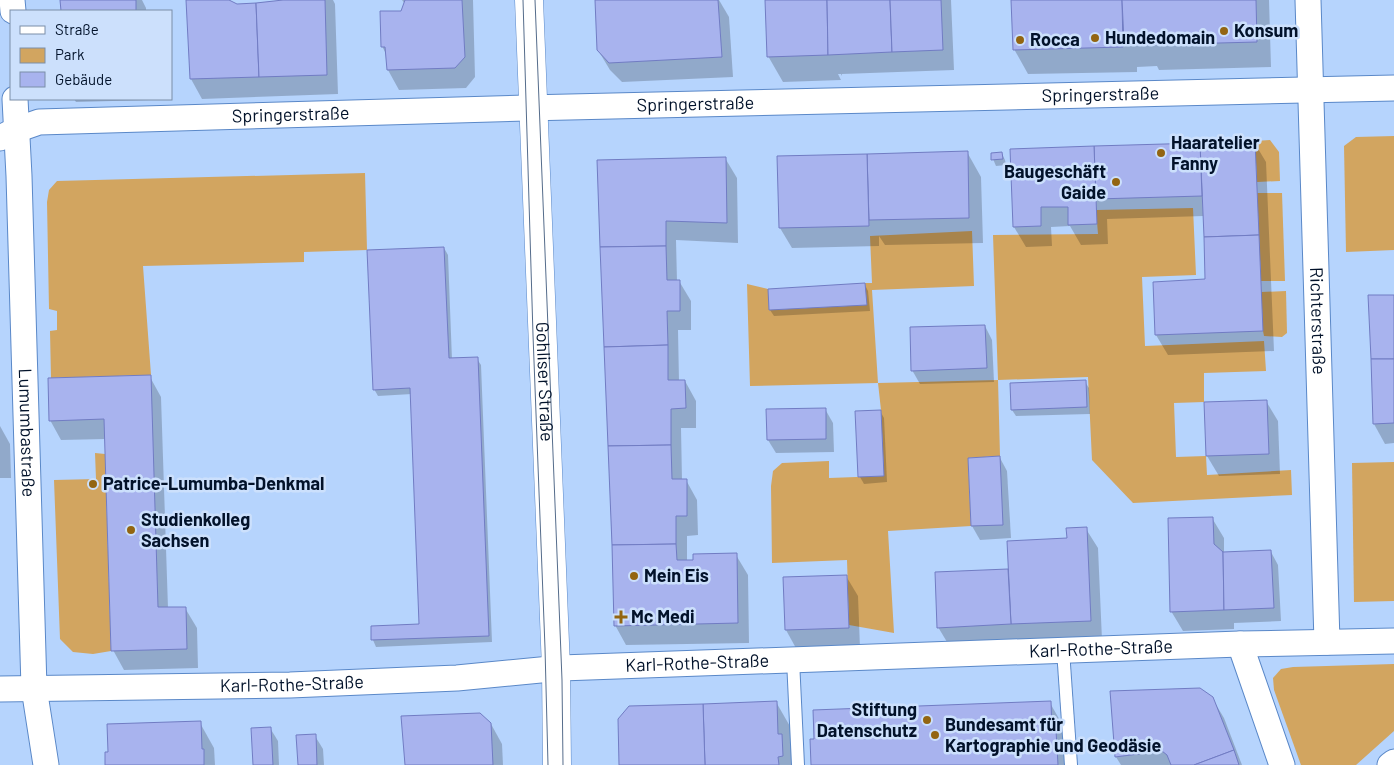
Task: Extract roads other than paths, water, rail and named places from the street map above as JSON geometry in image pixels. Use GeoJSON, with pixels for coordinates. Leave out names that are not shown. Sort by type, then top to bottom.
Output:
{"type":"FeatureCollection","features":[{"type":"Feature","properties":{"kind":"main road","name":"Gohliser Straße"},"geometry":{"type":"LineString","coordinates":[[529,0],[556,668],[557,765]]}},
{"type":"Feature","properties":{"kind":"street","name":"Richterstraße"},"geometry":{"type":"LineString","coordinates":[[1308,0],[1327,642]]}},
{"type":"Feature","properties":{"kind":"street","name":"Springerstraße"},"geometry":{"type":"LineString","coordinates":[[8,134],[39,122],[533,108],[1394,88]]}},
{"type":"Feature","properties":{"kind":"street","name":"Lumumbastraße"},"geometry":{"type":"LineString","coordinates":[[15,100],[8,134],[19,176],[34,688],[46,765]]}},
{"type":"Feature","properties":{"kind":"street","name":"Karl-Rothe-Straße"},"geometry":{"type":"LineString","coordinates":[[0,689],[309,685],[457,678],[556,668],[1240,644],[1394,641]]}},
{"type":"Feature","properties":{"kind":"street"},"geometry":{"type":"LineString","coordinates":[[1240,644],[1282,765]]}},
{"type":"Feature","properties":{"kind":"street"},"geometry":{"type":"LineString","coordinates":[[1390,765],[1394,762]]}},
{"type":"Feature","properties":{"kind":"lane"},"geometry":{"type":"LineString","coordinates":[[1063,650],[1071,765]]}},
{"type":"Feature","properties":{"kind":"lane"},"geometry":{"type":"LineString","coordinates":[[793,660],[798,765]]}},
{"type":"Feature","properties":{"kind":"tram line"},"geometry":{"type":"LineString","coordinates":[[523,0],[548,765]]}},
{"type":"Feature","properties":{"kind":"tram line"},"geometry":{"type":"LineString","coordinates":[[535,0],[562,680],[563,765]]}},
{"type":"Feature","properties":{"kind":"place","name":"Konsum"},"geometry":{"type":"Point","coordinates":[1224,31]}},
{"type":"Feature","properties":{"kind":"place","name":"Hundedomain"},"geometry":{"type":"Point","coordinates":[1095,38]}},
{"type":"Feature","properties":{"kind":"place","name":"Rocca"},"geometry":{"type":"Point","coordinates":[1020,40]}},
{"type":"Feature","properties":{"kind":"place","name":"Haaratelier Fanny"},"geometry":{"type":"Point","coordinates":[1161,153]}},
{"type":"Feature","properties":{"kind":"place","name":"Baugeschäft Gaide"},"geometry":{"type":"Point","coordinates":[1116,182]}},
{"type":"Feature","properties":{"kind":"place","name":"Patrice-Lumumba-Denkmal"},"geometry":{"type":"Point","coordinates":[93,484]}},
{"type":"Feature","properties":{"kind":"place","name":"Studienkolleg Sachsen"},"geometry":{"type":"Point","coordinates":[131,530]}},
{"type":"Feature","properties":{"kind":"place","name":"Mein Eis"},"geometry":{"type":"Point","coordinates":[634,576]}},
{"type":"Feature","properties":{"kind":"place","name":"Mc Medi"},"geometry":{"type":"Point","coordinates":[621,617]}},
{"type":"Feature","properties":{"kind":"place","name":"Stiftung Datenschutz"},"geometry":{"type":"Point","coordinates":[927,720]}},
{"type":"Feature","properties":{"kind":"place","name":"Bundesamt für Kartographie und Geodäsie"},"geometry":{"type":"Point","coordinates":[935,735]}}]}
